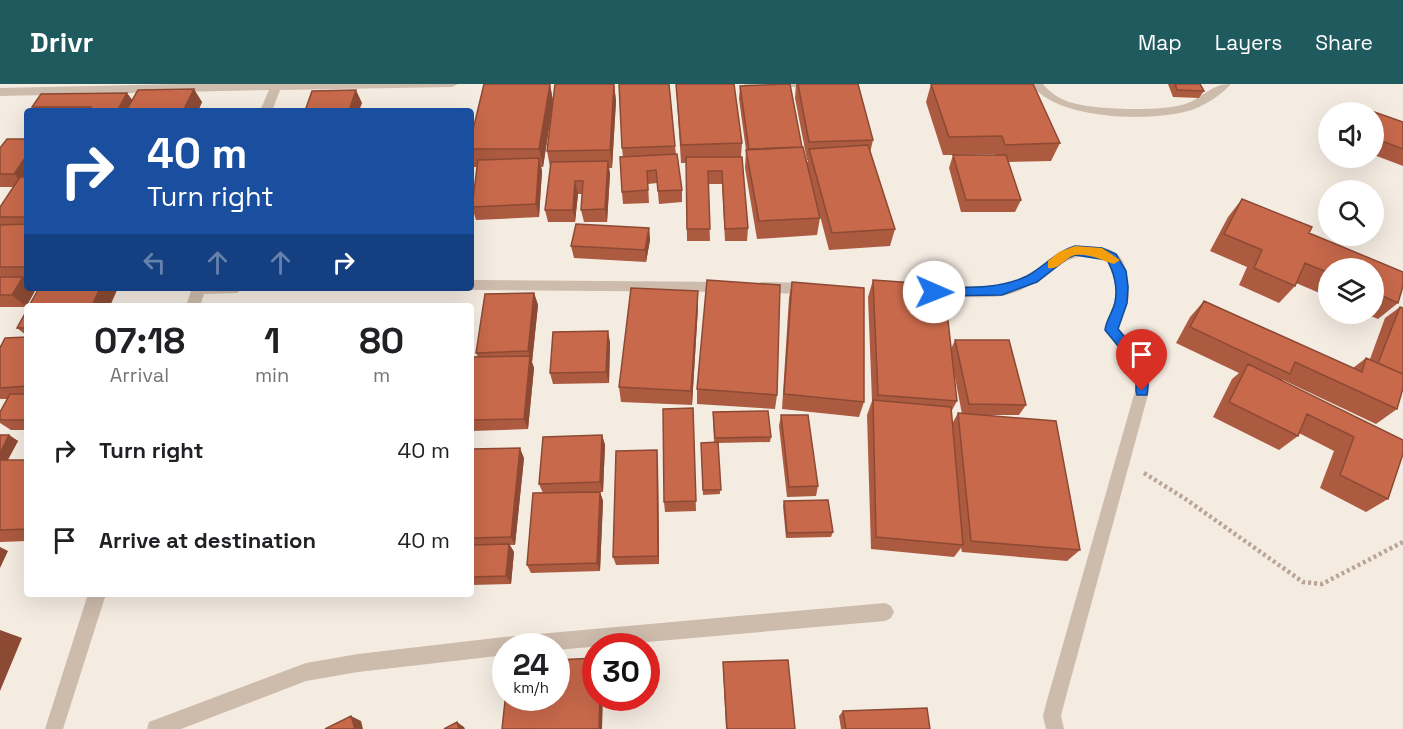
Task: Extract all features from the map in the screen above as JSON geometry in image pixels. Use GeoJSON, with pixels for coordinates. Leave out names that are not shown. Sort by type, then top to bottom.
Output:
{"type":"FeatureCollection","features":[{"type":"Feature","properties":{"kind":"street"},"geometry":{"type":"LineString","coordinates":[[0,92],[151,86],[274,88],[452,84]]}},
{"type":"Feature","properties":{"kind":"street"},"geometry":{"type":"LineString","coordinates":[[749,84],[830,84]]}},
{"type":"Feature","properties":{"kind":"street"},"geometry":{"type":"LineString","coordinates":[[1037,84],[1041,91],[1051,98],[1077,108],[1160,112],[1188,108],[1225,84]]}},
{"type":"Feature","properties":{"kind":"street"},"geometry":{"type":"LineString","coordinates":[[267,108],[274,88]]}},
{"type":"Feature","properties":{"kind":"street"},"geometry":{"type":"LineString","coordinates":[[910,291],[1002,291],[1032,279],[1064,255],[1075,251],[1102,253],[1112,257],[1119,271],[1122,287],[1121,303],[1112,323],[1112,330],[1143,367],[1142,391],[1056,704],[1053,716],[1055,729]]}},
{"type":"Feature","properties":{"kind":"street"},"geometry":{"type":"LineString","coordinates":[[474,285],[822,288]]}},
{"type":"Feature","properties":{"kind":"street"},"geometry":{"type":"LineString","coordinates":[[54,729],[97,597]]}},
{"type":"Feature","properties":{"kind":"street"},"geometry":{"type":"LineString","coordinates":[[156,729],[306,672],[358,663],[504,646],[885,612]]}},
{"type":"Feature","properties":{"kind":"path"},"geometry":{"type":"LineString","coordinates":[[1123,460],[1184,498],[1303,582],[1322,584],[1403,542]]}},
{"type":"Feature","properties":{"kind":"building"},"geometry":{"type":"Polygon","coordinates":[[[484,84],[550,84],[539,149],[474,149],[474,126],[484,84]]]}},
{"type":"Feature","properties":{"kind":"building"},"geometry":{"type":"Polygon","coordinates":[[[555,84],[614,84],[610,150],[547,151],[555,84]]]}},
{"type":"Feature","properties":{"kind":"building"},"geometry":{"type":"Polygon","coordinates":[[[619,84],[669,84],[675,146],[622,148],[619,84]]]}},
{"type":"Feature","properties":{"kind":"building"},"geometry":{"type":"Polygon","coordinates":[[[676,84],[734,84],[742,143],[681,145],[676,84]]]}},
{"type":"Feature","properties":{"kind":"building"},"geometry":{"type":"Polygon","coordinates":[[[790,84],[802,147],[749,149],[740,86],[790,84]]]}},
{"type":"Feature","properties":{"kind":"building"},"geometry":{"type":"Polygon","coordinates":[[[798,84],[858,84],[873,140],[809,142],[798,84]]]}},
{"type":"Feature","properties":{"kind":"building"},"geometry":{"type":"Polygon","coordinates":[[[931,84],[1033,84],[1060,143],[1005,145],[1002,136],[949,137],[931,84]]]}},
{"type":"Feature","properties":{"kind":"building"},"geometry":{"type":"Polygon","coordinates":[[[1175,84],[1200,84],[1204,91],[1177,90],[1175,84]]]}},
{"type":"Feature","properties":{"kind":"building"},"geometry":{"type":"Polygon","coordinates":[[[194,89],[184,108],[128,108],[138,90],[194,89]]]}},
{"type":"Feature","properties":{"kind":"building"},"geometry":{"type":"Polygon","coordinates":[[[356,90],[350,108],[306,108],[312,91],[356,90]]]}},
{"type":"Feature","properties":{"kind":"building"},"geometry":{"type":"Polygon","coordinates":[[[127,93],[119,108],[32,107],[41,94],[127,93]]]}},
{"type":"Feature","properties":{"kind":"building"},"geometry":{"type":"Polygon","coordinates":[[[1384,115],[1403,122],[1403,149],[1384,142],[1384,115]]]}},
{"type":"Feature","properties":{"kind":"building"},"geometry":{"type":"Polygon","coordinates":[[[7,139],[24,139],[24,159],[14,174],[0,174],[0,148],[7,139]]]}},
{"type":"Feature","properties":{"kind":"building"},"geometry":{"type":"Polygon","coordinates":[[[868,145],[895,229],[832,233],[809,149],[868,145]]]}},
{"type":"Feature","properties":{"kind":"building"},"geometry":{"type":"Polygon","coordinates":[[[803,147],[820,218],[759,221],[746,150],[803,147]]]}},
{"type":"Feature","properties":{"kind":"building"},"geometry":{"type":"Polygon","coordinates":[[[677,154],[682,190],[658,191],[656,170],[647,171],[648,190],[622,192],[620,157],[677,154]]]}},
{"type":"Feature","properties":{"kind":"building"},"geometry":{"type":"Polygon","coordinates":[[[953,155],[1006,155],[1021,200],[966,200],[953,155]]]}},
{"type":"Feature","properties":{"kind":"building"},"geometry":{"type":"Polygon","coordinates":[[[686,157],[742,157],[748,228],[725,229],[722,171],[708,171],[710,229],[687,229],[686,157]]]}},
{"type":"Feature","properties":{"kind":"building"},"geometry":{"type":"Polygon","coordinates":[[[539,158],[536,204],[474,207],[478,160],[539,158]]]}},
{"type":"Feature","properties":{"kind":"building"},"geometry":{"type":"Polygon","coordinates":[[[608,161],[605,209],[581,210],[583,181],[575,181],[573,210],[545,210],[551,162],[608,161]]]}},
{"type":"Feature","properties":{"kind":"building"},"geometry":{"type":"Polygon","coordinates":[[[20,177],[24,177],[24,217],[0,217],[0,207],[20,177]]]}},
{"type":"Feature","properties":{"kind":"building"},"geometry":{"type":"Polygon","coordinates":[[[1242,199],[1312,227],[1309,233],[1318,237],[1318,246],[1340,246],[1369,258],[1318,258],[1318,268],[1305,263],[1295,286],[1254,268],[1262,250],[1224,234],[1242,199]]]}},
{"type":"Feature","properties":{"kind":"building"},"geometry":{"type":"Polygon","coordinates":[[[24,224],[24,267],[0,267],[0,225],[24,224]]]}},
{"type":"Feature","properties":{"kind":"building"},"geometry":{"type":"Polygon","coordinates":[[[576,224],[649,228],[645,250],[571,246],[576,224]]]}},
{"type":"Feature","properties":{"kind":"building"},"geometry":{"type":"Polygon","coordinates":[[[1384,264],[1403,272],[1403,286],[1398,303],[1384,297],[1384,264]]]}},
{"type":"Feature","properties":{"kind":"building"},"geometry":{"type":"Polygon","coordinates":[[[0,277],[23,277],[12,295],[0,295],[0,277]]]}},
{"type":"Feature","properties":{"kind":"building"},"geometry":{"type":"Polygon","coordinates":[[[707,280],[780,285],[777,395],[697,389],[707,280]]]}},
{"type":"Feature","properties":{"kind":"building"},"geometry":{"type":"Polygon","coordinates":[[[873,280],[944,285],[957,401],[878,395],[873,280]]]}},
{"type":"Feature","properties":{"kind":"building"},"geometry":{"type":"Polygon","coordinates":[[[792,282],[864,288],[864,402],[784,394],[792,282]]]}},
{"type":"Feature","properties":{"kind":"building"},"geometry":{"type":"Polygon","coordinates":[[[631,288],[698,291],[691,391],[619,387],[631,288]]]}},
{"type":"Feature","properties":{"kind":"building"},"geometry":{"type":"Polygon","coordinates":[[[37,291],[99,291],[93,303],[31,303],[37,291]]]}},
{"type":"Feature","properties":{"kind":"building"},"geometry":{"type":"Polygon","coordinates":[[[534,293],[528,351],[476,353],[485,294],[534,293]]]}},
{"type":"Feature","properties":{"kind":"building"},"geometry":{"type":"Polygon","coordinates":[[[1204,301],[1362,372],[1366,358],[1403,374],[1403,388],[1397,409],[1295,362],[1290,374],[1190,327],[1204,301]]]}},
{"type":"Feature","properties":{"kind":"building"},"geometry":{"type":"Polygon","coordinates":[[[1400,307],[1403,308],[1403,374],[1378,363],[1400,307]]]}},
{"type":"Feature","properties":{"kind":"building"},"geometry":{"type":"Polygon","coordinates":[[[24,315],[24,328],[17,328],[24,315]]]}},
{"type":"Feature","properties":{"kind":"building"},"geometry":{"type":"Polygon","coordinates":[[[608,331],[606,372],[550,373],[553,332],[608,331]]]}},
{"type":"Feature","properties":{"kind":"building"},"geometry":{"type":"Polygon","coordinates":[[[24,337],[24,386],[0,388],[0,348],[5,338],[24,337]]]}},
{"type":"Feature","properties":{"kind":"building"},"geometry":{"type":"Polygon","coordinates":[[[955,340],[1009,340],[1026,405],[969,404],[955,340]]]}},
{"type":"Feature","properties":{"kind":"building"},"geometry":{"type":"Polygon","coordinates":[[[530,356],[524,419],[474,420],[474,357],[530,356]]]}},
{"type":"Feature","properties":{"kind":"building"},"geometry":{"type":"Polygon","coordinates":[[[1248,364],[1403,440],[1403,454],[1388,499],[1340,475],[1354,437],[1307,414],[1298,436],[1229,402],[1248,364]]]}},
{"type":"Feature","properties":{"kind":"building"},"geometry":{"type":"Polygon","coordinates":[[[10,394],[24,394],[24,420],[0,420],[0,412],[10,394]]]}},
{"type":"Feature","properties":{"kind":"building"},"geometry":{"type":"Polygon","coordinates":[[[873,400],[951,407],[963,545],[876,537],[873,400]]]}},
{"type":"Feature","properties":{"kind":"building"},"geometry":{"type":"Polygon","coordinates":[[[693,408],[696,501],[664,502],[663,409],[693,408]]]}},
{"type":"Feature","properties":{"kind":"building"},"geometry":{"type":"Polygon","coordinates":[[[768,411],[771,437],[715,438],[713,412],[768,411]]]}},
{"type":"Feature","properties":{"kind":"building"},"geometry":{"type":"Polygon","coordinates":[[[958,413],[1056,421],[1080,550],[971,541],[958,413]]]}},
{"type":"Feature","properties":{"kind":"building"},"geometry":{"type":"Polygon","coordinates":[[[781,415],[808,415],[818,486],[789,487],[781,415]]]}},
{"type":"Feature","properties":{"kind":"building"},"geometry":{"type":"Polygon","coordinates":[[[0,435],[9,435],[0,453],[0,435]]]}},
{"type":"Feature","properties":{"kind":"building"},"geometry":{"type":"Polygon","coordinates":[[[602,435],[600,482],[539,484],[543,437],[602,435]]]}},
{"type":"Feature","properties":{"kind":"building"},"geometry":{"type":"Polygon","coordinates":[[[718,442],[721,490],[703,490],[701,443],[718,442]]]}},
{"type":"Feature","properties":{"kind":"building"},"geometry":{"type":"Polygon","coordinates":[[[520,448],[511,537],[474,538],[474,449],[520,448]]]}},
{"type":"Feature","properties":{"kind":"building"},"geometry":{"type":"Polygon","coordinates":[[[657,450],[658,556],[613,557],[616,451],[657,450]]]}},
{"type":"Feature","properties":{"kind":"building"},"geometry":{"type":"Polygon","coordinates":[[[0,460],[24,460],[24,529],[0,530],[0,460]]]}},
{"type":"Feature","properties":{"kind":"building"},"geometry":{"type":"Polygon","coordinates":[[[600,492],[597,563],[527,565],[533,493],[600,492]]]}},
{"type":"Feature","properties":{"kind":"building"},"geometry":{"type":"Polygon","coordinates":[[[828,500],[833,532],[787,533],[784,501],[828,500]]]}},
{"type":"Feature","properties":{"kind":"building"},"geometry":{"type":"Polygon","coordinates":[[[509,544],[506,576],[474,577],[474,545],[509,544]]]}},
{"type":"Feature","properties":{"kind":"building"},"geometry":{"type":"Polygon","coordinates":[[[570,659],[582,659],[582,711],[600,711],[599,729],[502,729],[504,711],[570,711],[570,659]]]}},
{"type":"Feature","properties":{"kind":"building"},"geometry":{"type":"Polygon","coordinates":[[[788,660],[795,729],[727,729],[723,662],[788,660]]]}},
{"type":"Feature","properties":{"kind":"building"},"geometry":{"type":"Polygon","coordinates":[[[927,708],[930,729],[846,729],[843,711],[927,708]]]}},
{"type":"Feature","properties":{"kind":"building"},"geometry":{"type":"Polygon","coordinates":[[[351,716],[355,729],[325,729],[351,716]]]}},
{"type":"Feature","properties":{"kind":"building"},"geometry":{"type":"Polygon","coordinates":[[[457,722],[459,729],[444,729],[457,722]]]}},
{"type":"Feature","properties":{"kind":"slow traffic"},"geometry":{"type":"LineString","coordinates":[[1053,264],[1064,255],[1075,251],[1102,253],[1114,260]]}},
{"type":"Feature","properties":{"kind":"route"},"geometry":{"type":"LineString","coordinates":[[934,292],[1002,291],[1032,279],[1064,255],[1075,251],[1092,251],[1112,257],[1119,271],[1122,287],[1121,303],[1112,323],[1112,330],[1143,367],[1142,391]]}}]}
